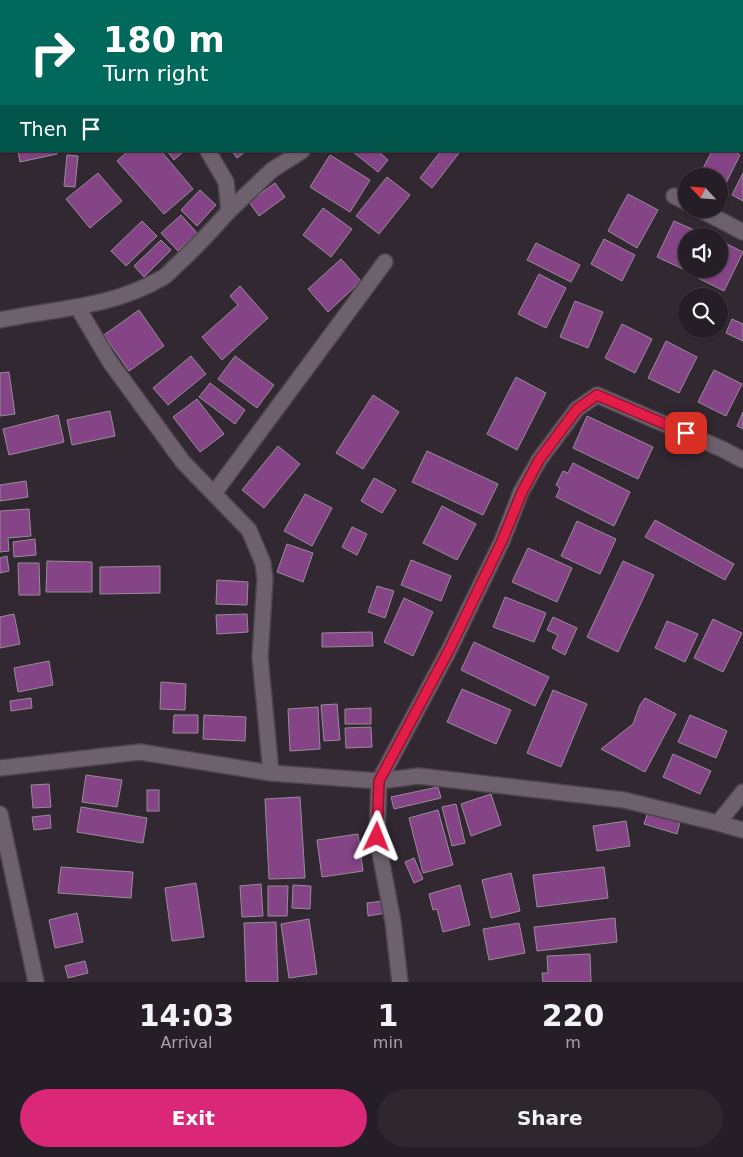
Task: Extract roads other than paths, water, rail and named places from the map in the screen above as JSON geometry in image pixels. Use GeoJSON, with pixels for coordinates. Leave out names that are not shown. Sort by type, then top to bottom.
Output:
{"type":"FeatureCollection","features":[{"type":"Feature","properties":{"kind":"street"},"geometry":{"type":"LineString","coordinates":[[209,152],[226,182],[229,211]]}},
{"type":"Feature","properties":{"kind":"street"},"geometry":{"type":"LineString","coordinates":[[0,320],[78,308],[123,296],[163,278],[272,170],[300,152]]}},
{"type":"Feature","properties":{"kind":"street"},"geometry":{"type":"LineString","coordinates":[[716,218],[743,232]]}},
{"type":"Feature","properties":{"kind":"street"},"geometry":{"type":"LineString","coordinates":[[214,492],[385,262]]}},
{"type":"Feature","properties":{"kind":"street"},"geometry":{"type":"LineString","coordinates":[[78,308],[110,362],[178,454],[250,530],[263,563],[265,579],[260,657],[271,773]]}},
{"type":"Feature","properties":{"kind":"street"},"geometry":{"type":"LineString","coordinates":[[400,982],[377,837],[379,781],[449,650],[502,541],[522,492],[539,460],[577,409],[597,395],[722,449],[743,460]]}},
{"type":"Feature","properties":{"kind":"street"},"geometry":{"type":"LineString","coordinates":[[0,768],[140,752],[271,773],[379,781],[419,776],[624,800],[743,830]]}},
{"type":"Feature","properties":{"kind":"street"},"geometry":{"type":"LineString","coordinates":[[718,823],[743,792]]}},
{"type":"Feature","properties":{"kind":"street"},"geometry":{"type":"LineString","coordinates":[[0,814],[36,982]]}}]}
